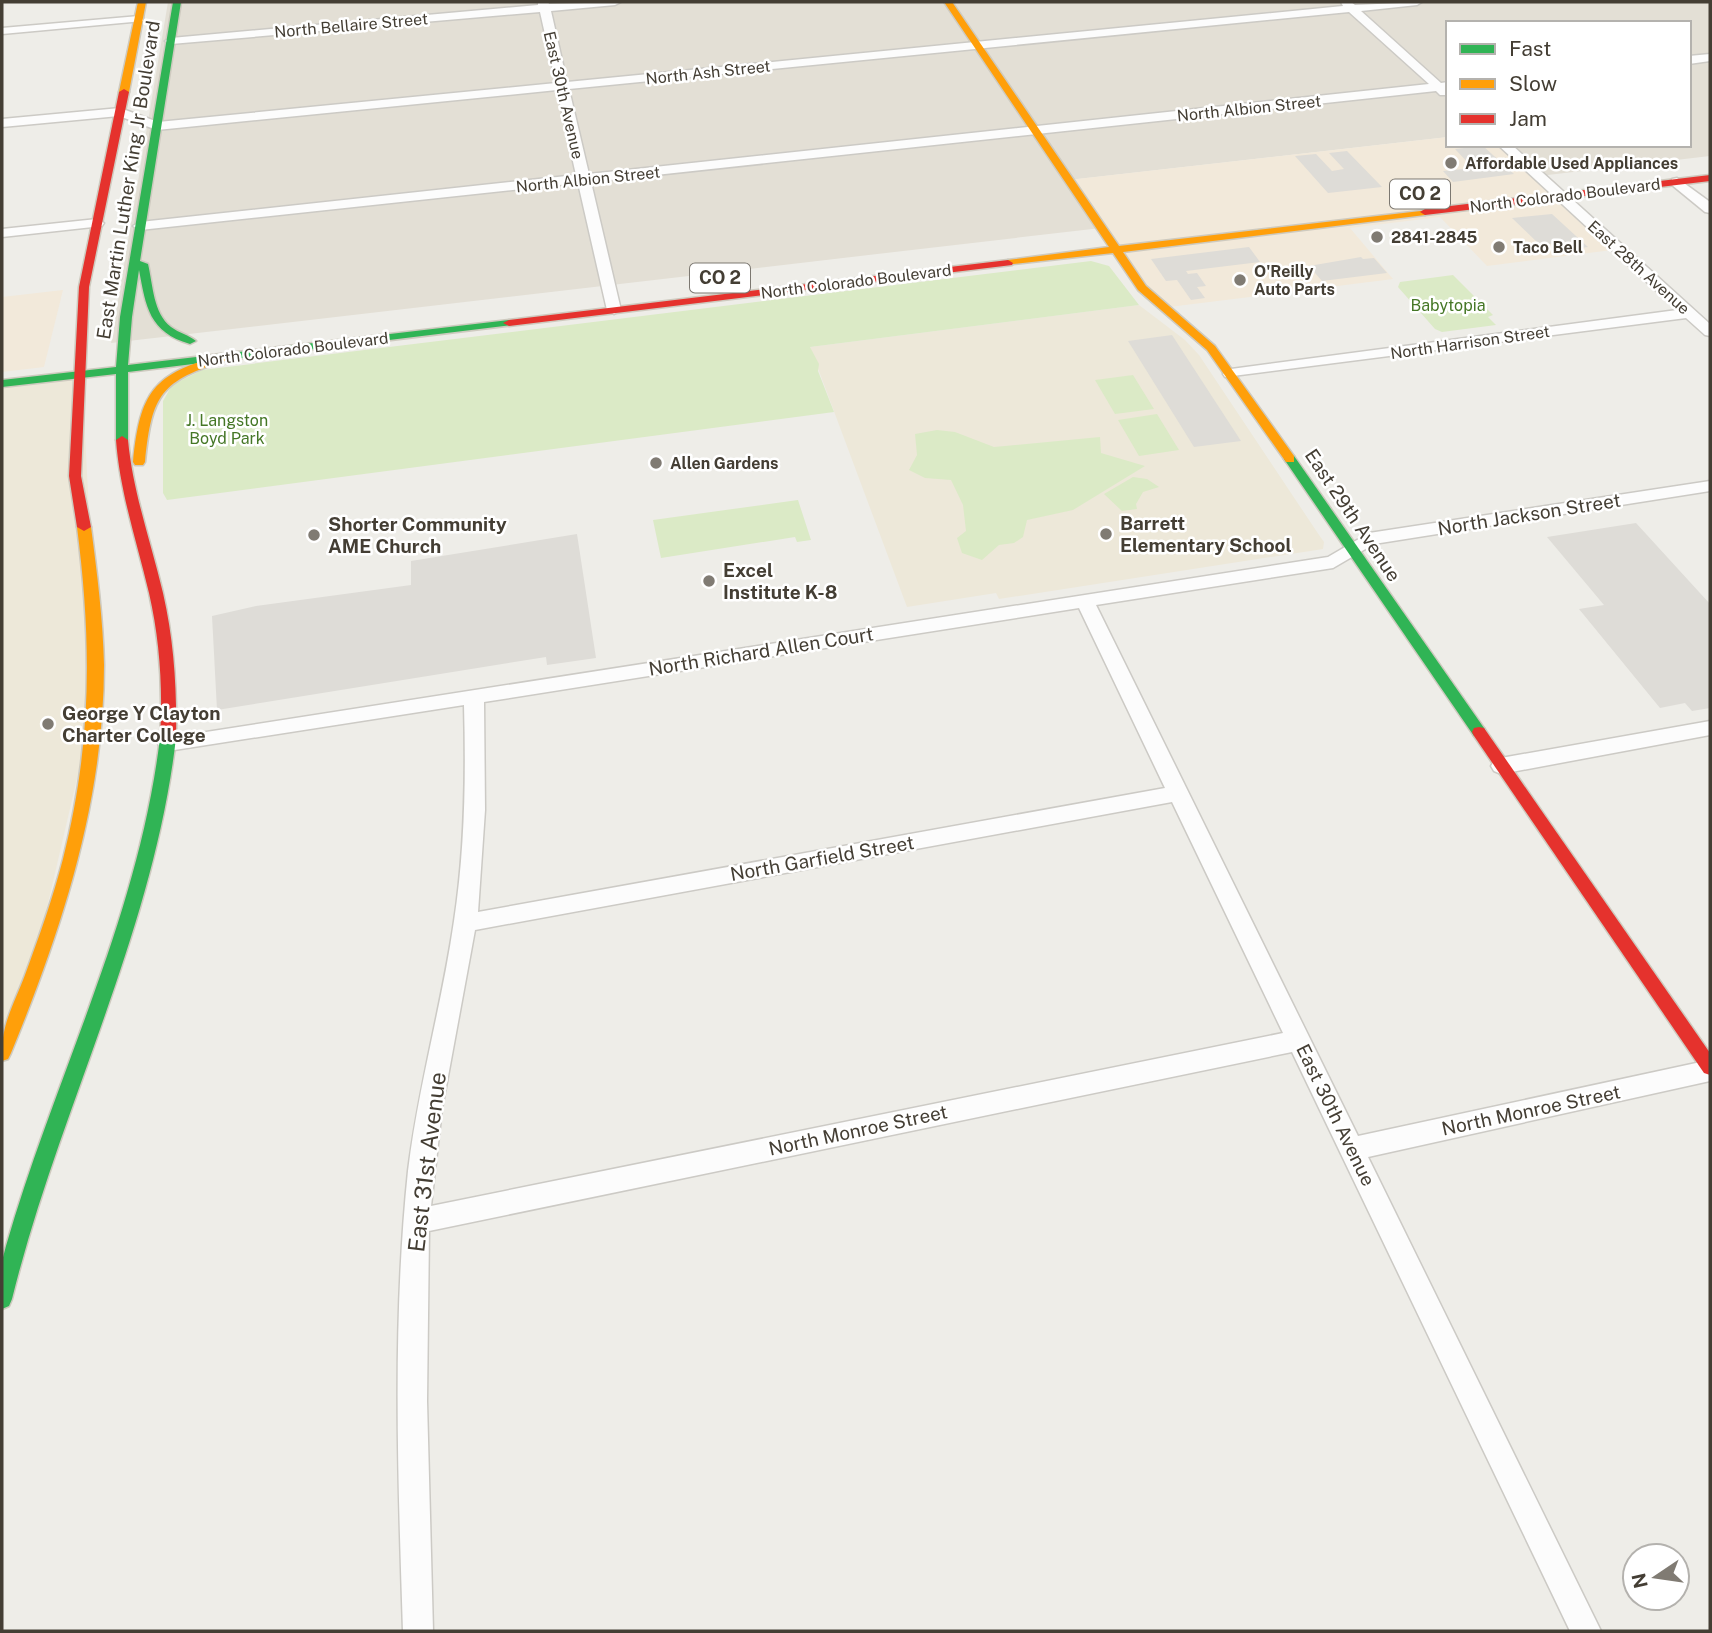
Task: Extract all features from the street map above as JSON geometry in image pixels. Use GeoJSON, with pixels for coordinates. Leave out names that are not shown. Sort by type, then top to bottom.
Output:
{"type":"FeatureCollection","features":[{"type":"Feature","properties":{"kind":"main road","name":"East Martin Luther King Jr Boulevard"},"geometry":{"type":"LineString","coordinates":[[2,1053],[26,998],[57,913],[83,817],[91,761],[97,704],[98,627],[75,476],[82,374],[75,354],[84,288],[142,2]]}},
{"type":"Feature","properties":{"kind":"main road","name":"East Martin Luther King Jr Boulevard"},"geometry":{"type":"LineString","coordinates":[[2,1299],[48,1140],[127,925],[149,846],[168,744],[170,691],[162,617],[135,516],[122,446],[122,370],[139,234],[177,2]]}},
{"type":"Feature","properties":{"kind":"main road","name":"East 29th Avenue"},"geometry":{"type":"LineString","coordinates":[[948,2],[977,45],[1043,130],[1103,232],[1148,295],[1207,342],[1231,374],[1710,1068]]}},
{"type":"Feature","properties":{"kind":"main road","name":"North Colorado Boulevard"},"geometry":{"type":"LineString","coordinates":[[2,384],[1710,178]]}},
{"type":"Feature","properties":{"kind":"main road"},"geometry":{"type":"LineString","coordinates":[[1085,234],[1121,230]]}},
{"type":"Feature","properties":{"kind":"main road","name":"North Colorado Boulevard"},"geometry":{"type":"LineString","coordinates":[[139,234],[150,302],[158,325],[170,335],[197,340],[164,344]]}},
{"type":"Feature","properties":{"kind":"main road"},"geometry":{"type":"LineString","coordinates":[[75,354],[142,346]]}},
{"type":"Feature","properties":{"kind":"main road"},"geometry":{"type":"LineString","coordinates":[[135,516],[144,416],[152,393],[177,373],[226,357]]}},
{"type":"Feature","properties":{"kind":"street","name":"North Bellaire Street"},"geometry":{"type":"LineString","coordinates":[[171,41],[543,5],[615,2]]}},
{"type":"Feature","properties":{"kind":"street","name":"North Ash Street"},"geometry":{"type":"LineString","coordinates":[[2,123],[120,112],[158,126],[977,45],[1348,5],[1417,2]]}},
{"type":"Feature","properties":{"kind":"street","name":"East 30th Avenue"},"geometry":{"type":"LineString","coordinates":[[543,5],[614,310]]}},
{"type":"Feature","properties":{"kind":"street"},"geometry":{"type":"LineString","coordinates":[[1348,5],[1445,90]]}},
{"type":"Feature","properties":{"kind":"street"},"geometry":{"type":"LineString","coordinates":[[2,31],[139,19]]}},
{"type":"Feature","properties":{"kind":"street"},"geometry":{"type":"LineString","coordinates":[[1691,60],[1710,58]]}},
{"type":"Feature","properties":{"kind":"street","name":"North Albion Street"},"geometry":{"type":"LineString","coordinates":[[139,234],[584,179],[1445,90]]}},
{"type":"Feature","properties":{"kind":"street","name":"East 28th Avenue"},"geometry":{"type":"LineString","coordinates":[[1506,147],[1710,332]]}},
{"type":"Feature","properties":{"kind":"street"},"geometry":{"type":"LineString","coordinates":[[1677,182],[1710,209]]}},
{"type":"Feature","properties":{"kind":"street"},"geometry":{"type":"LineString","coordinates":[[2,233],[97,223]]}},
{"type":"Feature","properties":{"kind":"street","name":"North Harrison Street"},"geometry":{"type":"LineString","coordinates":[[1231,374],[1689,313]]}},
{"type":"Feature","properties":{"kind":"street","name":"North Jackson Street"},"geometry":{"type":"LineString","coordinates":[[1351,550],[1370,539],[1710,486]]}},
{"type":"Feature","properties":{"kind":"street","name":"North Richard Allen Court"},"geometry":{"type":"LineString","coordinates":[[168,744],[1333,562],[1351,550]]}},
{"type":"Feature","properties":{"kind":"street","name":"East 30th Avenue"},"geometry":{"type":"LineString","coordinates":[[1084,600],[1586,1631]]}},
{"type":"Feature","properties":{"kind":"street","name":"East 31st Avenue"},"geometry":{"type":"LineString","coordinates":[[418,1631],[413,1340],[417,1221],[429,1107],[465,923],[475,806],[474,696]]}},
{"type":"Feature","properties":{"kind":"street"},"geometry":{"type":"LineString","coordinates":[[1501,766],[1710,728]]}},
{"type":"Feature","properties":{"kind":"street","name":"North Garfield Street"},"geometry":{"type":"LineString","coordinates":[[465,923],[1179,793]]}},
{"type":"Feature","properties":{"kind":"street","name":"North Monroe Street"},"geometry":{"type":"LineString","coordinates":[[417,1221],[1299,1040]]}},
{"type":"Feature","properties":{"kind":"street","name":"North Monroe Street"},"geometry":{"type":"LineString","coordinates":[[1352,1149],[1710,1068]]}},
{"type":"Feature","properties":{"kind":"shaded area"},"geometry":{"type":"Polygon","coordinates":[[[168,2],[1710,2],[1710,156],[1539,176],[1506,147],[1691,147],[1691,21],[1446,21],[1446,137],[1069,180],[1101,228],[111,343],[168,2]]]}},
{"type":"Feature","properties":{"kind":"shaded area"},"geometry":{"type":"Polygon","coordinates":[[[1446,137],[1446,147],[1506,147],[1620,249],[1487,266],[1440,217],[1350,228],[1393,279],[1161,308],[1068,180],[1446,137]]]}},
{"type":"Feature","properties":{"kind":"shaded area"},"geometry":{"type":"Polygon","coordinates":[[[1484,147],[1514,174],[1453,182],[1443,171],[1473,168],[1455,149],[1484,147]]]}},
{"type":"Feature","properties":{"kind":"shaded area"},"geometry":{"type":"Polygon","coordinates":[[[1347,151],[1382,187],[1328,193],[1295,156],[1316,154],[1332,171],[1344,169],[1329,153],[1347,151]]]}},
{"type":"Feature","properties":{"kind":"shaded area"},"geometry":{"type":"Polygon","coordinates":[[[1552,214],[1588,247],[1567,250],[1560,243],[1540,245],[1512,218],[1552,214]]]}},
{"type":"Feature","properties":{"kind":"shaded area"},"geometry":{"type":"Polygon","coordinates":[[[1249,247],[1260,262],[1186,271],[1188,274],[1197,273],[1206,286],[1197,287],[1205,298],[1191,300],[1177,280],[1166,281],[1151,259],[1249,247]]]}},
{"type":"Feature","properties":{"kind":"shaded area"},"geometry":{"type":"Polygon","coordinates":[[[1361,257],[1374,258],[1387,273],[1322,281],[1309,266],[1361,257]]]}},
{"type":"Feature","properties":{"kind":"shaded area"},"geometry":{"type":"Polygon","coordinates":[[[63,290],[44,367],[2,372],[2,297],[63,290]]]}},
{"type":"Feature","properties":{"kind":"shaded area"},"geometry":{"type":"Polygon","coordinates":[[[1139,305],[1185,340],[1199,355],[1324,542],[1323,549],[999,599],[996,593],[907,607],[810,347],[1139,305]]]}},
{"type":"Feature","properties":{"kind":"shaded area"},"geometry":{"type":"Polygon","coordinates":[[[1172,335],[1241,441],[1194,447],[1128,341],[1172,335]]]}},
{"type":"Feature","properties":{"kind":"shaded area","name":"George Y Clayton Charter College"},"geometry":{"type":"Polygon","coordinates":[[[82,375],[98,688],[26,998],[2,1053],[2,384],[82,375]]]}},
{"type":"Feature","properties":{"kind":"shaded area"},"geometry":{"type":"Polygon","coordinates":[[[1636,523],[1710,604],[1710,708],[1692,711],[1685,703],[1660,708],[1579,609],[1604,605],[1547,537],[1636,523]]]}},
{"type":"Feature","properties":{"kind":"shaded area"},"geometry":{"type":"Polygon","coordinates":[[[577,534],[596,658],[547,665],[546,657],[217,710],[212,616],[256,606],[411,585],[411,561],[577,534]]]}},
{"type":"Feature","properties":{"kind":"green space","name":"J. Langston Boyd Park"},"geometry":{"type":"Polygon","coordinates":[[[1091,261],[1109,266],[1139,305],[810,347],[819,364],[818,371],[834,412],[167,500],[163,493],[163,401],[172,385],[202,370],[1091,261]]]}},
{"type":"Feature","properties":{"kind":"green space","name":"Babytopia"},"geometry":{"type":"Polygon","coordinates":[[[1453,275],[1493,315],[1488,317],[1496,325],[1442,332],[1435,329],[1398,287],[1400,282],[1453,275]]]}},
{"type":"Feature","properties":{"kind":"green space"},"geometry":{"type":"Polygon","coordinates":[[[1133,375],[1154,409],[1115,414],[1095,380],[1133,375]]]}},
{"type":"Feature","properties":{"kind":"green space"},"geometry":{"type":"Polygon","coordinates":[[[1157,414],[1179,450],[1139,456],[1118,420],[1157,414]]]}},
{"type":"Feature","properties":{"kind":"green space"},"geometry":{"type":"Polygon","coordinates":[[[937,430],[955,432],[994,447],[1100,437],[1101,453],[1145,466],[1073,510],[1027,520],[1023,537],[1014,543],[999,545],[982,560],[962,553],[957,538],[966,531],[963,505],[951,480],[925,478],[909,470],[917,455],[915,434],[937,430]]]}},
{"type":"Feature","properties":{"kind":"green space"},"geometry":{"type":"Polygon","coordinates":[[[1133,477],[1147,479],[1159,487],[1143,492],[1136,504],[1137,509],[1122,511],[1104,494],[1133,477]]]}},
{"type":"Feature","properties":{"kind":"green space"},"geometry":{"type":"Polygon","coordinates":[[[798,500],[811,540],[797,542],[795,537],[661,558],[653,520],[798,500]]]}},
{"type":"Feature","properties":{"kind":"traffic: fast"},"geometry":{"type":"LineString","coordinates":[[122,440],[120,395],[126,317],[177,2]]}},
{"type":"Feature","properties":{"kind":"traffic: fast"},"geometry":{"type":"LineString","coordinates":[[143,264],[150,301],[159,321],[176,335],[190,341]]}},
{"type":"Feature","properties":{"kind":"traffic: fast"},"geometry":{"type":"LineString","coordinates":[[2,384],[509,323]]}},
{"type":"Feature","properties":{"kind":"traffic: fast"},"geometry":{"type":"LineString","coordinates":[[1290,459],[1479,732]]}},
{"type":"Feature","properties":{"kind":"traffic: fast"},"geometry":{"type":"LineString","coordinates":[[2,1299],[39,1168],[130,917],[154,829],[168,738]]}},
{"type":"Feature","properties":{"kind":"traffic: slow"},"geometry":{"type":"LineString","coordinates":[[124,92],[142,2]]}},
{"type":"Feature","properties":{"kind":"traffic: slow"},"geometry":{"type":"LineString","coordinates":[[948,2],[1142,288],[1211,348],[1290,459]]}},
{"type":"Feature","properties":{"kind":"traffic: slow"},"geometry":{"type":"LineString","coordinates":[[1008,263],[1425,212]]}},
{"type":"Feature","properties":{"kind":"traffic: slow"},"geometry":{"type":"LineString","coordinates":[[139,462],[145,419],[157,391],[182,373],[223,358]]}},
{"type":"Feature","properties":{"kind":"traffic: slow"},"geometry":{"type":"LineString","coordinates":[[2,1053],[52,923],[71,860],[85,796],[93,732],[96,666],[93,598],[84,527]]}},
{"type":"Feature","properties":{"kind":"traffic: jam"},"geometry":{"type":"LineString","coordinates":[[84,527],[75,476],[84,287],[124,92]]}},
{"type":"Feature","properties":{"kind":"traffic: jam"},"geometry":{"type":"LineString","coordinates":[[1425,212],[1710,178]]}},
{"type":"Feature","properties":{"kind":"traffic: jam"},"geometry":{"type":"LineString","coordinates":[[509,323],[1008,263]]}},
{"type":"Feature","properties":{"kind":"traffic: jam"},"geometry":{"type":"LineString","coordinates":[[122,440],[131,499],[163,629],[168,684],[168,738]]}},
{"type":"Feature","properties":{"kind":"traffic: jam"},"geometry":{"type":"LineString","coordinates":[[1479,732],[1710,1067]]}},
{"type":"Feature","properties":{"kind":"place","name":"Affordable Used Appliances"},"geometry":{"type":"Point","coordinates":[1451,163]}},
{"type":"Feature","properties":{"kind":"place","name":"2841-2845"},"geometry":{"type":"Point","coordinates":[1377,237]}},
{"type":"Feature","properties":{"kind":"place","name":"Taco Bell"},"geometry":{"type":"Point","coordinates":[1499,247]}},
{"type":"Feature","properties":{"kind":"place","name":"O'Reilly Auto Parts"},"geometry":{"type":"Point","coordinates":[1240,280]}},
{"type":"Feature","properties":{"kind":"place","name":"Allen Gardens"},"geometry":{"type":"Point","coordinates":[656,463]}},
{"type":"Feature","properties":{"kind":"place","name":"Barrett Elementary School"},"geometry":{"type":"Point","coordinates":[1106,534]}},
{"type":"Feature","properties":{"kind":"place","name":"Shorter Community AME Church"},"geometry":{"type":"Point","coordinates":[314,535]}},
{"type":"Feature","properties":{"kind":"place","name":"Excel Institute K-8"},"geometry":{"type":"Point","coordinates":[709,581]}},
{"type":"Feature","properties":{"kind":"place","name":"George Y Clayton Charter College"},"geometry":{"type":"Point","coordinates":[48,724]}}]}
